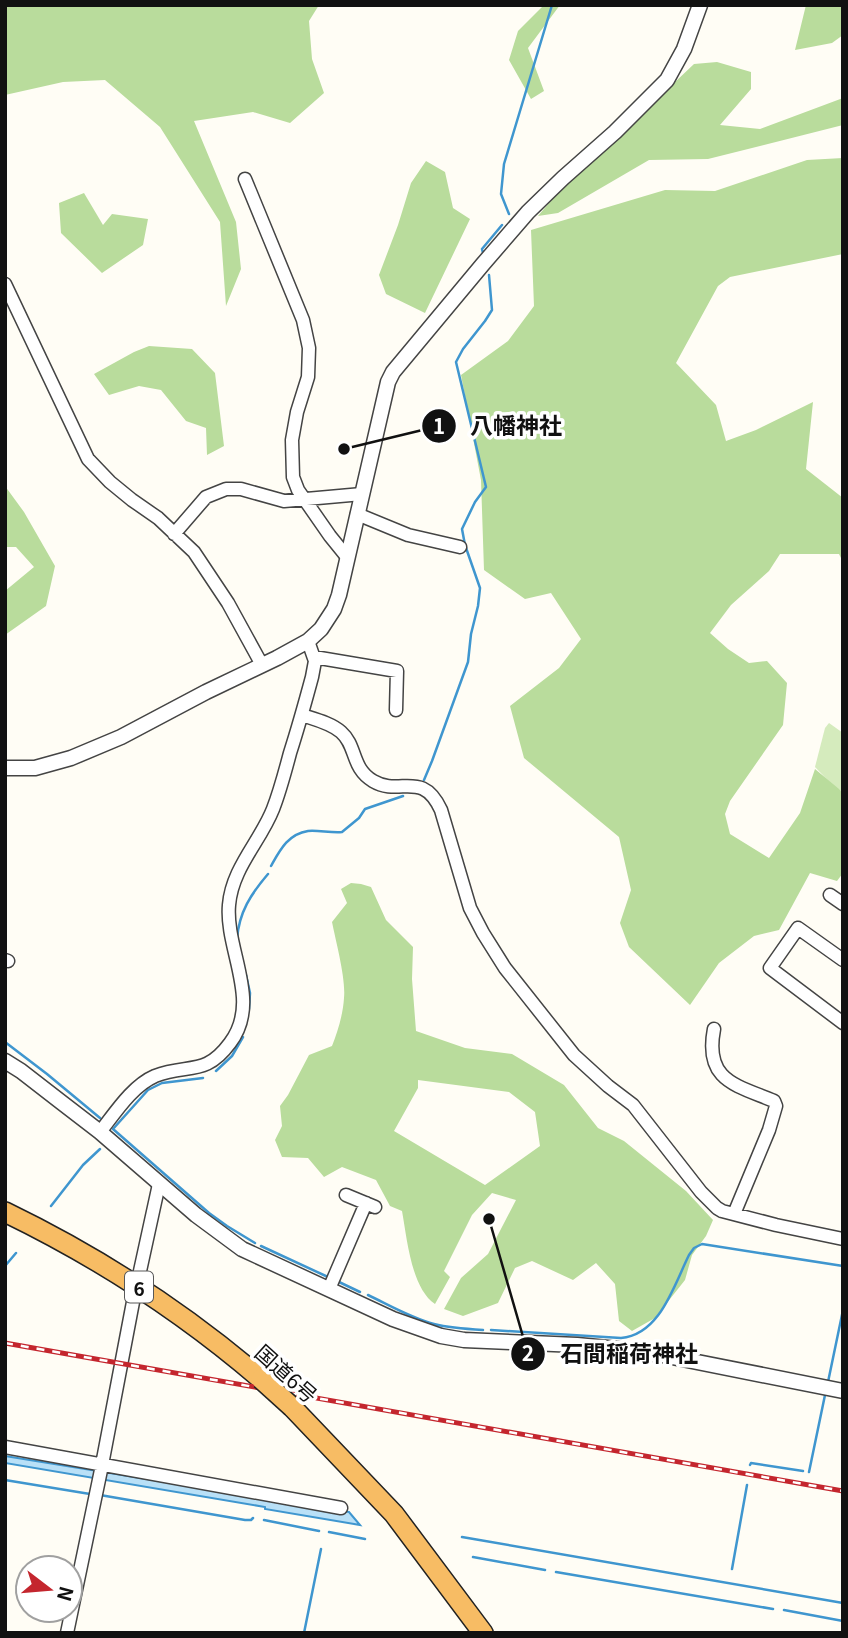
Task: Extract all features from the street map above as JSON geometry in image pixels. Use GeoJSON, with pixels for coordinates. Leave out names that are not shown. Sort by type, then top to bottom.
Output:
{"type":"FeatureCollection","features":[{"type":"Feature","properties":{"kind":"highway","name":"国道6号"},"geometry":{"type":"LineString","coordinates":[[5,1212],[119,1274],[175,1311],[261,1379],[292,1407],[394,1514],[483,1633]]}},
{"type":"Feature","properties":{"kind":"street"},"geometry":{"type":"LineString","coordinates":[[5,768],[35,768],[71,758],[121,737],[309,641],[321,629],[334,609],[388,382],[393,372],[528,212],[667,80],[684,49],[700,5]]}},
{"type":"Feature","properties":{"kind":"street"},"geometry":{"type":"LineString","coordinates":[[245,179],[303,320],[309,348],[308,377],[292,440],[293,477],[304,500],[347,557]]}},
{"type":"Feature","properties":{"kind":"street"},"geometry":{"type":"LineString","coordinates":[[5,284],[88,459],[110,482],[158,518],[194,552],[228,603],[262,665]]}},
{"type":"Feature","properties":{"kind":"street"},"geometry":{"type":"LineString","coordinates":[[174,534],[206,497],[226,489],[241,489],[284,501],[362,494]]}},
{"type":"Feature","properties":{"kind":"street"},"geometry":{"type":"LineString","coordinates":[[357,514],[408,535],[460,547]]}},
{"type":"Feature","properties":{"kind":"street"},"geometry":{"type":"LineString","coordinates":[[100,1132],[146,1082],[156,1076],[201,1067],[221,1055],[232,1041],[240,1023],[244,995],[229,931],[229,901],[235,877],[272,811],[302,715],[315,661],[309,641]]}},
{"type":"Feature","properties":{"kind":"street"},"geometry":{"type":"LineString","coordinates":[[314,657],[397,671],[396,710]]}},
{"type":"Feature","properties":{"kind":"street"},"geometry":{"type":"LineString","coordinates":[[302,715],[342,732],[358,767],[372,780],[382,785],[416,786],[428,791],[436,799],[470,908],[505,968],[574,1055],[633,1105],[701,1192],[717,1208],[843,1238]]}},
{"type":"Feature","properties":{"kind":"street"},"geometry":{"type":"LineString","coordinates":[[830,895],[843,904]]}},
{"type":"Feature","properties":{"kind":"street"},"geometry":{"type":"LineString","coordinates":[[843,960],[798,928],[770,968],[843,1023]]}},
{"type":"Feature","properties":{"kind":"street"},"geometry":{"type":"LineString","coordinates":[[714,1029],[712,1049],[722,1077],[738,1087],[774,1101],[776,1106],[769,1130],[734,1214]]}},
{"type":"Feature","properties":{"kind":"street"},"geometry":{"type":"LineString","coordinates":[[5,1061],[100,1132],[196,1216],[242,1249],[393,1319],[441,1336],[464,1340],[628,1350],[843,1391]]}},
{"type":"Feature","properties":{"kind":"street"},"geometry":{"type":"LineString","coordinates":[[140,1271],[159,1184]]}},
{"type":"Feature","properties":{"kind":"street"},"geometry":{"type":"LineString","coordinates":[[329,1289],[370,1205],[346,1195]]}},
{"type":"Feature","properties":{"kind":"street"},"geometry":{"type":"LineString","coordinates":[[67,1633],[133,1302]]}},
{"type":"Feature","properties":{"kind":"street"},"geometry":{"type":"LineString","coordinates":[[5,1447],[100,1472],[341,1508]]}},
{"type":"Feature","properties":{"kind":"green space"},"geometry":{"type":"Polygon","coordinates":[[[5,5],[319,5],[309,21],[312,59],[324,93],[290,123],[253,112],[194,121],[236,222],[241,269],[226,306],[220,222],[160,127],[105,80],[63,82],[5,95],[5,5]]]}},
{"type":"Feature","properties":{"kind":"green space"},"geometry":{"type":"Polygon","coordinates":[[[544,5],[560,5],[528,48],[544,91],[531,99],[509,60],[518,31],[544,5]]]}},
{"type":"Feature","properties":{"kind":"green space"},"geometry":{"type":"Polygon","coordinates":[[[806,5],[843,5],[843,35],[832,43],[795,50],[806,5]]]}},
{"type":"Feature","properties":{"kind":"green space"},"geometry":{"type":"Polygon","coordinates":[[[717,62],[751,72],[751,89],[720,125],[760,129],[843,98],[843,125],[708,159],[649,160],[558,213],[538,216],[554,197],[694,64],[717,62]]]}},
{"type":"Feature","properties":{"kind":"green space"},"geometry":{"type":"Polygon","coordinates":[[[843,158],[843,254],[730,277],[718,286],[676,363],[716,405],[726,441],[756,430],[813,402],[806,469],[843,498],[843,562],[839,554],[780,554],[769,571],[731,605],[710,633],[749,663],[767,661],[787,683],[783,725],[730,801],[725,814],[730,834],[769,858],[800,813],[815,769],[843,794],[843,873],[837,881],[810,873],[779,930],[754,936],[719,963],[690,1005],[629,947],[620,923],[631,890],[619,837],[524,758],[510,706],[559,668],[581,639],[551,593],[525,599],[484,570],[481,480],[461,375],[508,341],[534,306],[531,230],[665,190],[715,191],[807,160],[843,158]]]}},
{"type":"Feature","properties":{"kind":"green space"},"geometry":{"type":"Polygon","coordinates":[[[426,161],[445,172],[453,208],[470,219],[425,313],[386,294],[379,275],[411,183],[426,161]]]}},
{"type":"Feature","properties":{"kind":"green space"},"geometry":{"type":"Polygon","coordinates":[[[84,193],[103,225],[112,214],[148,219],[143,245],[102,273],[61,233],[59,203],[84,193]]]}},
{"type":"Feature","properties":{"kind":"green space"},"geometry":{"type":"Polygon","coordinates":[[[149,346],[192,349],[215,373],[224,446],[207,455],[206,428],[186,421],[161,390],[139,386],[109,395],[94,374],[149,346]]]}},
{"type":"Feature","properties":{"kind":"green space"},"geometry":{"type":"Polygon","coordinates":[[[5,486],[24,512],[55,566],[46,606],[5,635],[5,591],[34,567],[16,547],[5,547],[5,486]]]}},
{"type":"Feature","properties":{"kind":"green space"},"geometry":{"type":"Polygon","coordinates":[[[829,723],[843,733],[843,796],[815,767],[825,728],[829,723]]]}},
{"type":"Feature","properties":{"kind":"green space"},"geometry":{"type":"Polygon","coordinates":[[[351,883],[371,887],[386,920],[413,947],[412,979],[416,1031],[465,1048],[512,1054],[564,1085],[598,1128],[624,1141],[686,1191],[713,1220],[706,1236],[692,1255],[685,1280],[655,1318],[632,1331],[619,1321],[615,1284],[596,1263],[573,1280],[532,1261],[515,1268],[498,1303],[463,1316],[444,1309],[461,1278],[488,1254],[516,1200],[492,1193],[472,1215],[444,1271],[450,1277],[435,1304],[420,1287],[415,1275],[402,1211],[390,1206],[376,1180],[342,1167],[324,1177],[308,1158],[282,1157],[275,1140],[282,1126],[280,1106],[309,1055],[332,1046],[341,1016],[344,981],[332,922],[347,903],[341,889],[351,883]],[[418,1080],[418,1088],[394,1131],[485,1185],[540,1146],[535,1112],[509,1092],[418,1080]]]}},
{"type":"Feature","properties":{"kind":"water"},"geometry":{"type":"Polygon","coordinates":[[[5,1456],[349,1512],[360,1525],[5,1463],[5,1456]]]}},
{"type":"Feature","properties":{"kind":"waterway"},"geometry":{"type":"LineString","coordinates":[[509,214],[501,194],[504,164],[552,5]]}},
{"type":"Feature","properties":{"kind":"waterway"},"geometry":{"type":"LineString","coordinates":[[483,253],[482,249],[502,225]]}},
{"type":"Feature","properties":{"kind":"waterway"},"geometry":{"type":"LineString","coordinates":[[424,780],[468,662],[478,606],[480,588],[462,529],[475,502],[486,487],[456,362],[492,310],[489,275]]}},
{"type":"Feature","properties":{"kind":"waterway"},"geometry":{"type":"LineString","coordinates":[[271,866],[285,844],[295,835],[308,831],[342,832],[359,818],[365,809],[403,796]]}},
{"type":"Feature","properties":{"kind":"waterway"},"geometry":{"type":"LineString","coordinates":[[237,939],[240,920],[247,904],[268,874]]}},
{"type":"Feature","properties":{"kind":"waterway"},"geometry":{"type":"LineString","coordinates":[[246,975],[250,993],[249,1009]]}},
{"type":"Feature","properties":{"kind":"waterway"},"geometry":{"type":"LineString","coordinates":[[245,1026],[247,1019]]}},
{"type":"Feature","properties":{"kind":"waterway"},"geometry":{"type":"LineString","coordinates":[[216,1071],[232,1056],[243,1037]]}},
{"type":"Feature","properties":{"kind":"waterway"},"geometry":{"type":"LineString","coordinates":[[5,1042],[100,1118]]}},
{"type":"Feature","properties":{"kind":"waterway"},"geometry":{"type":"LineString","coordinates":[[203,1078],[162,1083],[148,1090],[113,1129],[209,1213],[255,1243]]}},
{"type":"Feature","properties":{"kind":"waterway"},"geometry":{"type":"LineString","coordinates":[[51,1206],[83,1165],[100,1149]]}},
{"type":"Feature","properties":{"kind":"waterway"},"geometry":{"type":"LineString","coordinates":[[491,1330],[621,1338],[635,1335],[656,1318],[671,1294],[689,1255],[694,1248],[702,1244],[843,1266]]}},
{"type":"Feature","properties":{"kind":"waterway"},"geometry":{"type":"LineString","coordinates":[[261,1246],[328,1277]]}},
{"type":"Feature","properties":{"kind":"waterway"},"geometry":{"type":"LineString","coordinates":[[5,1266],[16,1253]]}},
{"type":"Feature","properties":{"kind":"waterway"},"geometry":{"type":"LineString","coordinates":[[339,1282],[360,1292]]}},
{"type":"Feature","properties":{"kind":"waterway"},"geometry":{"type":"LineString","coordinates":[[368,1295],[425,1321],[483,1330]]}},
{"type":"Feature","properties":{"kind":"waterway"},"geometry":{"type":"LineString","coordinates":[[828,1382],[843,1310]]}},
{"type":"Feature","properties":{"kind":"waterway"},"geometry":{"type":"LineString","coordinates":[[809,1472],[825,1395]]}},
{"type":"Feature","properties":{"kind":"waterway"},"geometry":{"type":"LineString","coordinates":[[750,1465],[803,1471]]}},
{"type":"Feature","properties":{"kind":"waterway"},"geometry":{"type":"LineString","coordinates":[[5,1480],[90,1494]]}},
{"type":"Feature","properties":{"kind":"waterway"},"geometry":{"type":"LineString","coordinates":[[732,1569],[747,1485]]}},
{"type":"Feature","properties":{"kind":"waterway"},"geometry":{"type":"LineString","coordinates":[[100,1495],[245,1520],[253,1518]]}},
{"type":"Feature","properties":{"kind":"waterway"},"geometry":{"type":"LineString","coordinates":[[264,1520],[319,1531]]}},
{"type":"Feature","properties":{"kind":"waterway"},"geometry":{"type":"LineString","coordinates":[[329,1532],[365,1539]]}},
{"type":"Feature","properties":{"kind":"waterway"},"geometry":{"type":"LineString","coordinates":[[462,1537],[843,1603]]}},
{"type":"Feature","properties":{"kind":"waterway"},"geometry":{"type":"LineString","coordinates":[[304,1633],[321,1549]]}},
{"type":"Feature","properties":{"kind":"waterway"},"geometry":{"type":"LineString","coordinates":[[473,1557],[545,1570]]}},
{"type":"Feature","properties":{"kind":"waterway"},"geometry":{"type":"LineString","coordinates":[[556,1572],[773,1609]]}},
{"type":"Feature","properties":{"kind":"waterway"},"geometry":{"type":"LineString","coordinates":[[784,1610],[843,1621]]}},
{"type":"Feature","properties":{"kind":"railway"},"geometry":{"type":"LineString","coordinates":[[5,1343],[843,1491]]}},
{"type":"Feature","properties":{"kind":"place","name":"八幡神社"},"geometry":{"type":"Point","coordinates":[344,449]}},
{"type":"Feature","properties":{"kind":"place","name":"石間稲荷神社"},"geometry":{"type":"Point","coordinates":[489,1219]}}]}
